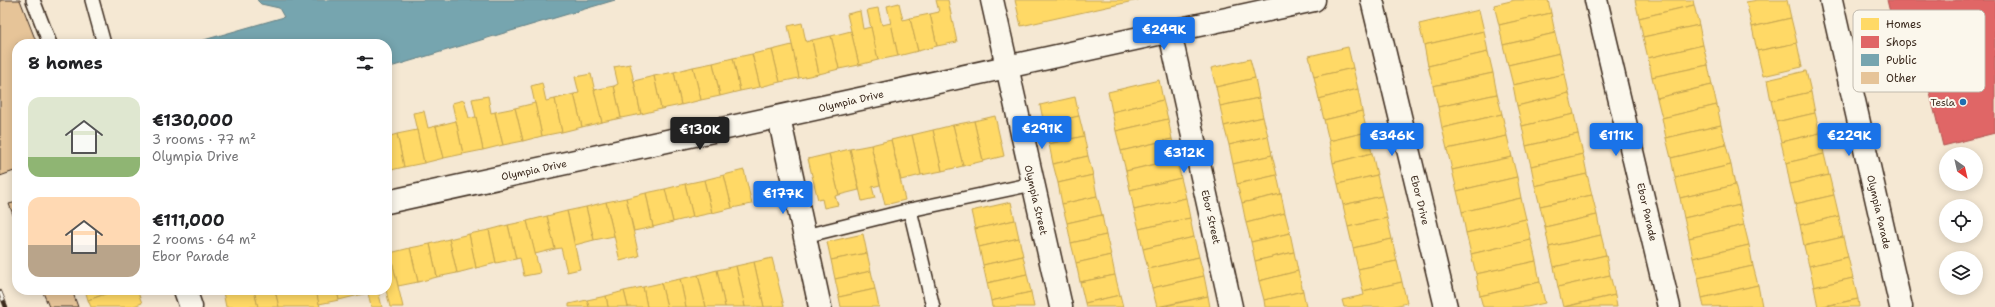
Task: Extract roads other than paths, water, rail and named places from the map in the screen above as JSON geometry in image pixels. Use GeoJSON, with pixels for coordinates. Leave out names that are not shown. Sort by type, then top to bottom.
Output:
{"type":"FeatureCollection","features":[{"type":"Feature","properties":{"kind":"street","name":"Olympia Street"},"geometry":{"type":"LineString","coordinates":[[992,0],[1032,184],[1061,307]]}},
{"type":"Feature","properties":{"kind":"street","name":"Olympia Drive"},"geometry":{"type":"LineString","coordinates":[[392,201],[780,117],[1006,66],[1170,33],[1314,0]]}},
{"type":"Feature","properties":{"kind":"street","name":"Ebor Drive"},"geometry":{"type":"LineString","coordinates":[[1372,0],[1446,307]]}},
{"type":"Feature","properties":{"kind":"street","name":"Ebor Parade"},"geometry":{"type":"LineString","coordinates":[[1596,0],[1669,307]]}},
{"type":"Feature","properties":{"kind":"street","name":"Olympia Parade"},"geometry":{"type":"LineString","coordinates":[[1831,0],[1901,307]]}},
{"type":"Feature","properties":{"kind":"street","name":"Ebor Street"},"geometry":{"type":"LineString","coordinates":[[1170,33],[1231,307]]}},
{"type":"Feature","properties":{"kind":"street"},"geometry":{"type":"LineString","coordinates":[[780,117],[820,307]]}},
{"type":"Feature","properties":{"kind":"street"},"geometry":{"type":"LineString","coordinates":[[187,295],[191,307]]}},
{"type":"Feature","properties":{"kind":"lane"},"geometry":{"type":"LineString","coordinates":[[33,0],[48,39]]}},
{"type":"Feature","properties":{"kind":"lane"},"geometry":{"type":"LineString","coordinates":[[92,0],[103,39]]}},
{"type":"Feature","properties":{"kind":"lane"},"geometry":{"type":"LineString","coordinates":[[805,236],[910,210],[1032,184]]}},
{"type":"Feature","properties":{"kind":"lane"},"geometry":{"type":"LineString","coordinates":[[910,210],[933,307]]}},
{"type":"Feature","properties":{"kind":"railway"},"geometry":{"type":"LineString","coordinates":[[0,292],[6,307]]}},
{"type":"Feature","properties":{"kind":"place","name":"Tesla"},"geometry":{"type":"Point","coordinates":[1963,102]}}]}
